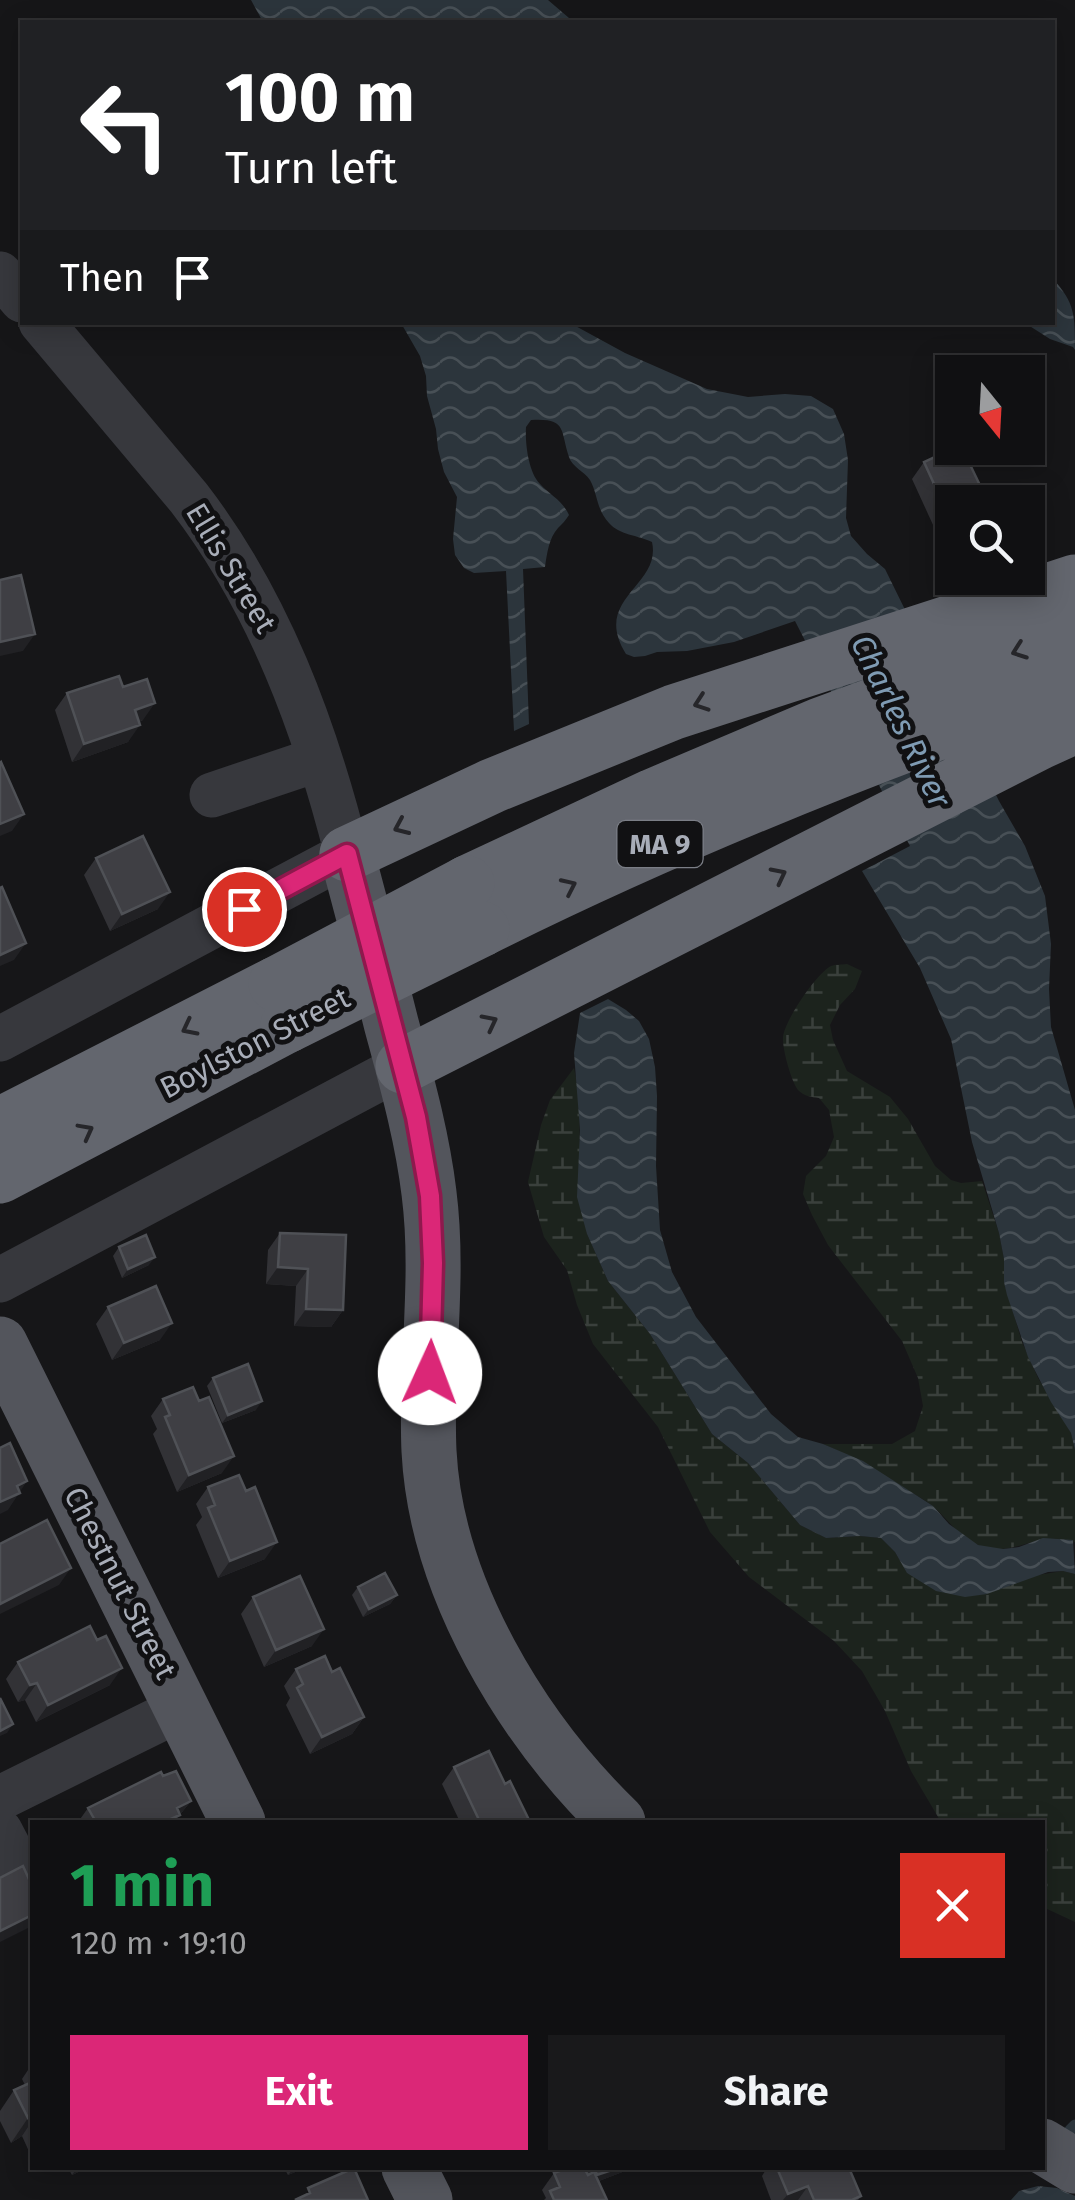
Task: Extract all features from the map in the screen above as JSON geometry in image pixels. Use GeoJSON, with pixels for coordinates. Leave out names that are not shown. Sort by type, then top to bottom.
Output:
{"type":"FeatureCollection","features":[{"type":"Feature","properties":{"kind":"highway"},"geometry":{"type":"LineString","coordinates":[[403,1066],[871,828],[973,693],[1075,582]]}},
{"type":"Feature","properties":{"kind":"highway","name":"MA 9"},"geometry":{"type":"LineString","coordinates":[[973,693],[1075,631]]}},
{"type":"Feature","properties":{"kind":"highway"},"geometry":{"type":"LineString","coordinates":[[347,854],[591,744],[793,672],[973,693],[1075,726]]}},
{"type":"Feature","properties":{"kind":"highway","name":"MA 9"},"geometry":{"type":"LineString","coordinates":[[973,693],[1075,683]]}},
{"type":"Feature","properties":{"kind":"highway","name":"Boylston Street"},"geometry":{"type":"LineString","coordinates":[[0,1125],[282,1004],[474,906],[663,843],[831,747],[973,693]]}},
{"type":"Feature","properties":{"kind":"highway","name":"Boylston Street"},"geometry":{"type":"LineString","coordinates":[[0,1176],[282,1004]]}},
{"type":"Feature","properties":{"kind":"main road"},"geometry":{"type":"LineString","coordinates":[[347,854],[416,1117],[430,1196],[433,1294],[429,1451],[432,1486],[447,1554],[473,1617],[510,1686],[579,1780],[616,1820]]}},
{"type":"Feature","properties":{"kind":"main road","name":"Chestnut Street"},"geometry":{"type":"LineString","coordinates":[[0,1344],[237,1820]]}},
{"type":"Feature","properties":{"kind":"main road"},"geometry":{"type":"LineString","coordinates":[[1045,2148],[1075,2166]]}},
{"type":"Feature","properties":{"kind":"main road"},"geometry":{"type":"LineString","coordinates":[[410,2170],[425,2200]]}},
{"type":"Feature","properties":{"kind":"street"},"geometry":{"type":"LineString","coordinates":[[0,274],[20,298]]}},
{"type":"Feature","properties":{"kind":"street","name":"Ellis Street"},"geometry":{"type":"LineString","coordinates":[[44,325],[168,471],[209,524],[244,580],[287,668],[347,854]]}},
{"type":"Feature","properties":{"kind":"street"},"geometry":{"type":"LineString","coordinates":[[212,795],[319,759]]}},
{"type":"Feature","properties":{"kind":"street"},"geometry":{"type":"LineString","coordinates":[[0,1039],[347,854]]}},
{"type":"Feature","properties":{"kind":"street"},"geometry":{"type":"LineString","coordinates":[[0,1280],[403,1066]]}},
{"type":"Feature","properties":{"kind":"street"},"geometry":{"type":"LineString","coordinates":[[0,1798],[182,1708]]}},
{"type":"Feature","properties":{"kind":"street"},"geometry":{"type":"LineString","coordinates":[[0,1831],[30,1888]]}},
{"type":"Feature","properties":{"kind":"green space"},"geometry":{"type":"Polygon","coordinates":[[[847,964],[862,971],[855,989],[840,1005],[830,1025],[847,1071],[890,1097],[908,1119],[935,1166],[951,1180],[982,1181],[999,1233],[1004,1282],[1022,1342],[1071,1433],[1075,1450],[1075,1542],[1048,1539],[1002,1549],[978,1545],[923,1499],[823,1444],[892,1444],[915,1431],[923,1406],[918,1378],[902,1341],[828,1245],[803,1194],[806,1176],[826,1156],[834,1137],[829,1110],[819,1098],[803,1094],[795,1086],[783,1037],[795,1009],[817,978],[831,966],[847,964]]]}},
{"type":"Feature","properties":{"kind":"green space"},"geometry":{"type":"Polygon","coordinates":[[[574,1068],[587,1234],[608,1281],[650,1334],[712,1434],[748,1463],[800,1525],[826,1538],[881,1538],[908,1574],[1075,1574],[1075,1922],[1045,1908],[1045,1820],[940,1820],[862,1671],[834,1641],[749,1577],[710,1532],[658,1427],[593,1344],[567,1270],[544,1237],[528,1182],[550,1100],[574,1068]]]}},
{"type":"Feature","properties":{"kind":"water"},"geometry":{"type":"Polygon","coordinates":[[[251,0],[548,0],[574,20],[262,20],[251,0]]]}},
{"type":"Feature","properties":{"kind":"water"},"geometry":{"type":"Polygon","coordinates":[[[1055,281],[1072,310],[1075,350],[1028,325],[1055,325],[1055,281]]]}},
{"type":"Feature","properties":{"kind":"water","name":"Charles River"},"geometry":{"type":"Polygon","coordinates":[[[402,325],[574,325],[625,353],[707,389],[748,397],[811,396],[833,409],[844,434],[848,460],[846,518],[851,536],[885,569],[1025,846],[1045,896],[1051,944],[1051,1027],[1075,1110],[1075,1450],[1071,1433],[1028,1357],[1007,1295],[999,1233],[972,1142],[951,1039],[920,968],[862,871],[910,846],[795,621],[734,642],[645,656],[626,654],[617,635],[617,619],[621,606],[647,570],[652,542],[609,523],[590,480],[571,460],[560,427],[551,421],[531,420],[526,433],[533,472],[569,515],[552,536],[545,567],[523,569],[529,724],[514,731],[506,571],[474,573],[464,568],[455,555],[457,497],[444,472],[420,356],[402,325]]]}},
{"type":"Feature","properties":{"kind":"water"},"geometry":{"type":"Polygon","coordinates":[[[608,999],[639,1021],[649,1039],[657,1096],[660,1230],[672,1272],[696,1317],[771,1414],[798,1437],[863,1461],[933,1506],[949,1524],[978,1545],[1003,1549],[1043,1538],[1073,1540],[1075,1574],[1048,1572],[987,1594],[965,1597],[936,1591],[907,1573],[881,1538],[826,1538],[800,1525],[748,1463],[712,1434],[650,1334],[608,1281],[587,1234],[577,1197],[580,1130],[574,1053],[580,1013],[608,999]]]}},
{"type":"Feature","properties":{"kind":"water"},"geometry":{"type":"Polygon","coordinates":[[[1038,2186],[1057,2188],[1075,2196],[1075,2200],[1011,2200],[1019,2191],[1038,2186]]]}},
{"type":"Feature","properties":{"kind":"building"},"geometry":{"type":"Polygon","coordinates":[[[935,457],[935,465],[970,465],[980,485],[935,486],[924,462],[935,457]]]}},
{"type":"Feature","properties":{"kind":"building"},"geometry":{"type":"Polygon","coordinates":[[[21,575],[35,634],[0,642],[0,580],[21,575]]]}},
{"type":"Feature","properties":{"kind":"building"},"geometry":{"type":"Polygon","coordinates":[[[119,676],[123,687],[147,679],[155,703],[135,710],[140,725],[84,744],[67,693],[119,676]]]}},
{"type":"Feature","properties":{"kind":"building"},"geometry":{"type":"Polygon","coordinates":[[[0,763],[24,814],[0,824],[0,763]]]}},
{"type":"Feature","properties":{"kind":"building"},"geometry":{"type":"Polygon","coordinates":[[[143,836],[170,892],[122,914],[96,858],[143,836]]]}},
{"type":"Feature","properties":{"kind":"building"},"geometry":{"type":"Polygon","coordinates":[[[0,888],[26,943],[0,955],[0,888]]]}},
{"type":"Feature","properties":{"kind":"building"},"geometry":{"type":"Polygon","coordinates":[[[280,1233],[346,1235],[343,1310],[306,1309],[308,1269],[278,1267],[280,1233]]]}},
{"type":"Feature","properties":{"kind":"building"},"geometry":{"type":"Polygon","coordinates":[[[146,1235],[155,1257],[128,1269],[119,1247],[146,1235]]]}},
{"type":"Feature","properties":{"kind":"building"},"geometry":{"type":"Polygon","coordinates":[[[156,1286],[172,1323],[124,1343],[108,1307],[156,1286]]]}},
{"type":"Feature","properties":{"kind":"building"},"geometry":{"type":"Polygon","coordinates":[[[248,1364],[262,1401],[228,1415],[213,1378],[248,1364]]]}},
{"type":"Feature","properties":{"kind":"building"},"geometry":{"type":"Polygon","coordinates":[[[193,1387],[199,1401],[209,1397],[234,1456],[189,1475],[165,1417],[170,1415],[163,1399],[193,1387]]]}},
{"type":"Feature","properties":{"kind":"building"},"geometry":{"type":"Polygon","coordinates":[[[10,1443],[27,1481],[17,1486],[20,1493],[0,1502],[0,1448],[10,1443]]]}},
{"type":"Feature","properties":{"kind":"building"},"geometry":{"type":"Polygon","coordinates":[[[239,1475],[246,1491],[255,1487],[277,1542],[230,1561],[208,1508],[215,1505],[208,1487],[239,1475]]]}},
{"type":"Feature","properties":{"kind":"building"},"geometry":{"type":"Polygon","coordinates":[[[47,1520],[71,1568],[0,1604],[0,1544],[47,1520]]]}},
{"type":"Feature","properties":{"kind":"building"},"geometry":{"type":"Polygon","coordinates":[[[385,1573],[397,1595],[369,1609],[358,1587],[385,1573]]]}},
{"type":"Feature","properties":{"kind":"building"},"geometry":{"type":"Polygon","coordinates":[[[300,1576],[324,1629],[276,1650],[253,1597],[300,1576]]]}},
{"type":"Feature","properties":{"kind":"building"},"geometry":{"type":"Polygon","coordinates":[[[90,1626],[97,1640],[106,1636],[122,1668],[48,1705],[37,1683],[30,1685],[18,1662],[90,1626]]]}},
{"type":"Feature","properties":{"kind":"building"},"geometry":{"type":"Polygon","coordinates":[[[325,1656],[332,1672],[340,1668],[364,1717],[322,1737],[297,1688],[303,1684],[296,1669],[325,1656]]]}},
{"type":"Feature","properties":{"kind":"building"},"geometry":{"type":"Polygon","coordinates":[[[0,1698],[13,1724],[0,1731],[0,1698]]]}},
{"type":"Feature","properties":{"kind":"building"},"geometry":{"type":"Polygon","coordinates":[[[489,1751],[505,1784],[510,1781],[529,1820],[479,1820],[454,1767],[489,1751]]]}},
{"type":"Feature","properties":{"kind":"building"},"geometry":{"type":"Polygon","coordinates":[[[176,1771],[191,1801],[177,1808],[180,1815],[169,1820],[95,1820],[88,1808],[161,1772],[163,1776],[176,1771]]]}},
{"type":"Feature","properties":{"kind":"building"},"geometry":{"type":"Polygon","coordinates":[[[23,1866],[30,1882],[30,1916],[0,1931],[0,1878],[23,1866]]]}},
{"type":"Feature","properties":{"kind":"building"},"geometry":{"type":"Polygon","coordinates":[[[30,2083],[30,2117],[28,2118],[14,2090],[30,2083]]]}},
{"type":"Feature","properties":{"kind":"building"},"geometry":{"type":"Polygon","coordinates":[[[355,2170],[368,2200],[295,2200],[310,2193],[308,2188],[355,2170]]]}},
{"type":"Feature","properties":{"kind":"building"},"geometry":{"type":"Polygon","coordinates":[[[778,2170],[850,2170],[861,2196],[852,2200],[814,2200],[808,2186],[788,2194],[778,2170]]]}},
{"type":"Feature","properties":{"kind":"building"},"geometry":{"type":"Polygon","coordinates":[[[594,2172],[607,2200],[554,2200],[550,2191],[560,2187],[554,2173],[594,2172]]]}},
{"type":"Feature","properties":{"kind":"waterway"},"geometry":{"type":"LineString","coordinates":[[1070,2130],[1075,2125]]}},
{"type":"Feature","properties":{"kind":"route"},"geometry":{"type":"LineString","coordinates":[[244,909],[347,854],[416,1117],[430,1196],[430,1373]]}}]}
